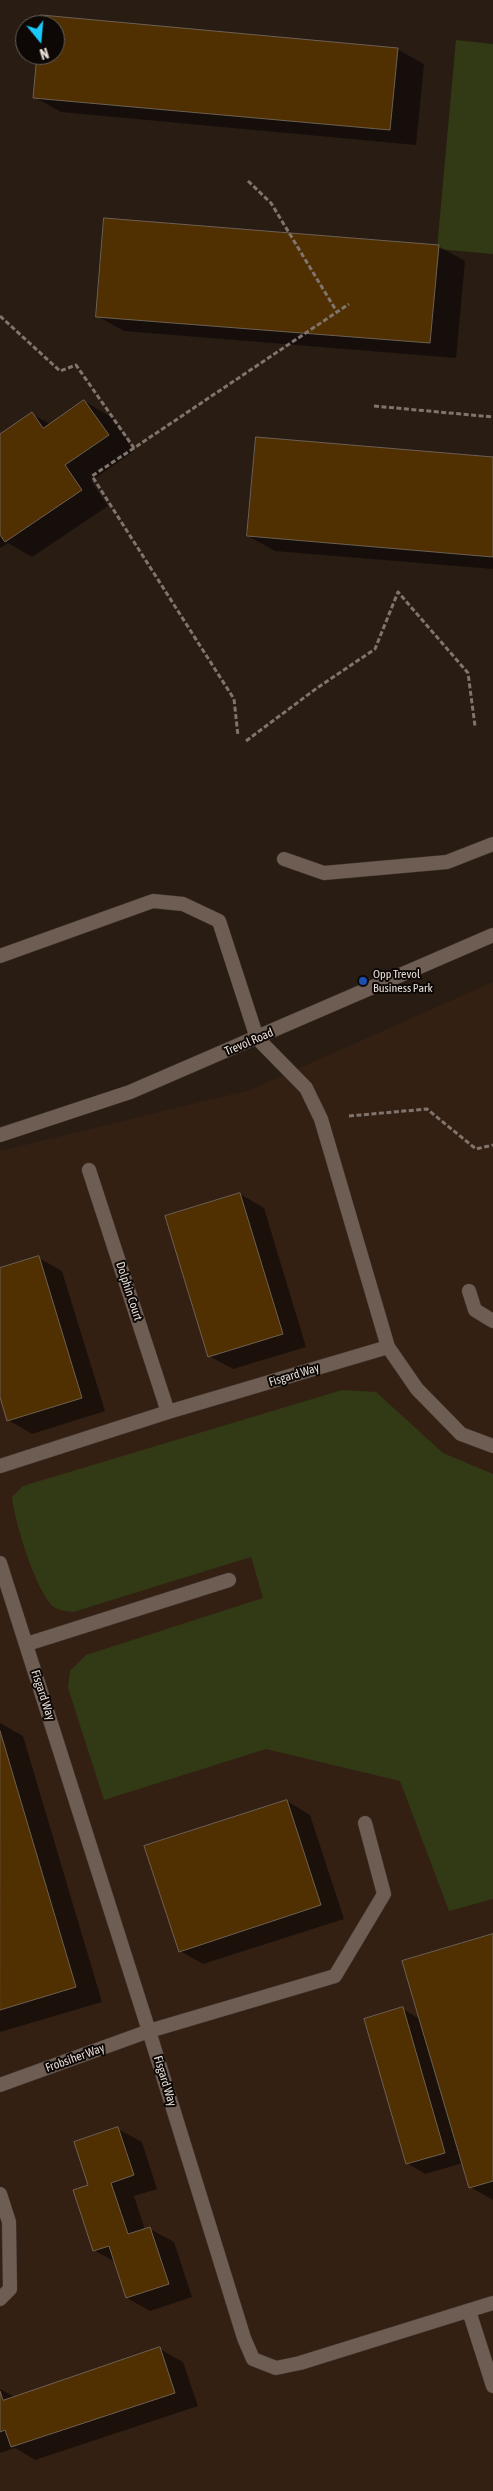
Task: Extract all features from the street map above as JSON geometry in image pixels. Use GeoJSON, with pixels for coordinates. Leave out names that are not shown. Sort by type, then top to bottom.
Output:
{"type":"FeatureCollection","features":[{"type":"Feature","properties":{"kind":"street"},"geometry":{"type":"LineString","coordinates":[[284,859],[324,873],[446,862],[493,844]]}},
{"type":"Feature","properties":{"kind":"street"},"geometry":{"type":"LineString","coordinates":[[0,956],[152,901],[183,904],[220,921],[258,1038],[306,1088],[321,1119],[388,1347],[417,1389],[461,1434],[493,1446]]}},
{"type":"Feature","properties":{"kind":"street","name":"Trevol Road"},"geometry":{"type":"LineString","coordinates":[[0,1135],[130,1092],[493,935]]}},
{"type":"Feature","properties":{"kind":"street","name":"Dolphin Court"},"geometry":{"type":"LineString","coordinates":[[89,1170],[168,1412]]}},
{"type":"Feature","properties":{"kind":"street"},"geometry":{"type":"LineString","coordinates":[[469,1291],[474,1310],[493,1321]]}},
{"type":"Feature","properties":{"kind":"street","name":"Fisgard Way"},"geometry":{"type":"LineString","coordinates":[[0,1466],[168,1412],[388,1347]]}},
{"type":"Feature","properties":{"kind":"street","name":"Fisgard Way"},"geometry":{"type":"LineString","coordinates":[[0,1563],[150,2031],[244,2338],[253,2359],[276,2368],[300,2363],[493,2303]]}},
{"type":"Feature","properties":{"kind":"street"},"geometry":{"type":"LineString","coordinates":[[27,1644],[229,1580]]}},
{"type":"Feature","properties":{"kind":"street","name":"Frobsiher Way"},"geometry":{"type":"LineString","coordinates":[[0,2084],[150,2031],[335,1976],[384,1894],[366,1822]]}},
{"type":"Feature","properties":{"kind":"street"},"geometry":{"type":"LineString","coordinates":[[0,2194],[10,2222],[10,2289],[0,2299]]}},
{"type":"Feature","properties":{"kind":"street"},"geometry":{"type":"LineString","coordinates":[[469,2310],[493,2386]]}},
{"type":"Feature","properties":{"kind":"path"},"geometry":{"type":"LineString","coordinates":[[248,181],[271,203],[336,312]]}},
{"type":"Feature","properties":{"kind":"path"},"geometry":{"type":"LineString","coordinates":[[238,736],[234,699],[92,476],[349,304]]}},
{"type":"Feature","properties":{"kind":"path"},"geometry":{"type":"LineString","coordinates":[[0,316],[60,371],[76,364],[134,448]]}},
{"type":"Feature","properties":{"kind":"path"},"geometry":{"type":"LineString","coordinates":[[374,406],[493,417]]}},
{"type":"Feature","properties":{"kind":"path"},"geometry":{"type":"LineString","coordinates":[[246,741],[317,688],[375,649],[398,592],[468,673],[475,726]]}},
{"type":"Feature","properties":{"kind":"path"},"geometry":{"type":"LineString","coordinates":[[321,1119],[427,1109],[476,1149],[493,1145]]}},
{"type":"Feature","properties":{"kind":"shaded area"},"geometry":{"type":"Polygon","coordinates":[[[493,982],[493,2491],[0,2491],[0,1151],[250,1090],[493,982]]]}},
{"type":"Feature","properties":{"kind":"green space"},"geometry":{"type":"Polygon","coordinates":[[[456,40],[493,44],[493,254],[437,249],[456,40]]]}},
{"type":"Feature","properties":{"kind":"green space"},"geometry":{"type":"Polygon","coordinates":[[[342,1390],[376,1392],[443,1453],[493,1474],[493,1899],[449,1911],[400,1781],[266,1749],[104,1800],[68,1688],[70,1671],[86,1655],[263,1598],[251,1557],[73,1612],[63,1611],[54,1607],[47,1600],[41,1588],[27,1556],[14,1508],[12,1497],[23,1486],[342,1390]]]}},
{"type":"Feature","properties":{"kind":"building"},"geometry":{"type":"Polygon","coordinates":[[[65,17],[398,48],[390,130],[33,98],[36,65],[65,65],[65,17]]]}},
{"type":"Feature","properties":{"kind":"building"},"geometry":{"type":"Polygon","coordinates":[[[104,218],[439,245],[430,343],[96,317],[104,218]]]}},
{"type":"Feature","properties":{"kind":"building"},"geometry":{"type":"Polygon","coordinates":[[[84,400],[109,435],[65,465],[82,490],[5,542],[0,535],[0,434],[32,412],[43,428],[84,400]]]}},
{"type":"Feature","properties":{"kind":"building"},"geometry":{"type":"Polygon","coordinates":[[[256,437],[493,457],[493,557],[247,536],[256,437]]]}},
{"type":"Feature","properties":{"kind":"building"},"geometry":{"type":"Polygon","coordinates":[[[240,1193],[283,1334],[208,1357],[165,1216],[240,1193]]]}},
{"type":"Feature","properties":{"kind":"building"},"geometry":{"type":"Polygon","coordinates":[[[39,1256],[82,1398],[7,1421],[0,1397],[0,1268],[39,1256]]]}},
{"type":"Feature","properties":{"kind":"building"},"geometry":{"type":"Polygon","coordinates":[[[0,1731],[76,1987],[0,2010],[0,1731]]]}},
{"type":"Feature","properties":{"kind":"building"},"geometry":{"type":"Polygon","coordinates":[[[287,1800],[321,1905],[179,1952],[144,1846],[287,1800]]]}},
{"type":"Feature","properties":{"kind":"building"},"geometry":{"type":"Polygon","coordinates":[[[493,1934],[493,2181],[469,2188],[402,1961],[493,1934]]]}},
{"type":"Feature","properties":{"kind":"building"},"geometry":{"type":"Polygon","coordinates":[[[403,2007],[445,2153],[406,2164],[364,2019],[403,2007]]]}},
{"type":"Feature","properties":{"kind":"building"},"geometry":{"type":"Polygon","coordinates":[[[118,2127],[134,2175],[111,2183],[128,2234],[150,2227],[169,2284],[126,2298],[109,2246],[93,2251],[73,2190],[88,2185],[74,2142],[118,2127]]]}},
{"type":"Feature","properties":{"kind":"building"},"geometry":{"type":"Polygon","coordinates":[[[160,2347],[175,2393],[11,2447],[5,2430],[0,2432],[0,2391],[3,2400],[160,2347]]]}},
{"type":"Feature","properties":{"kind":"place","name":"Opp Trevol Business Park"},"geometry":{"type":"Point","coordinates":[363,981]}}]}
